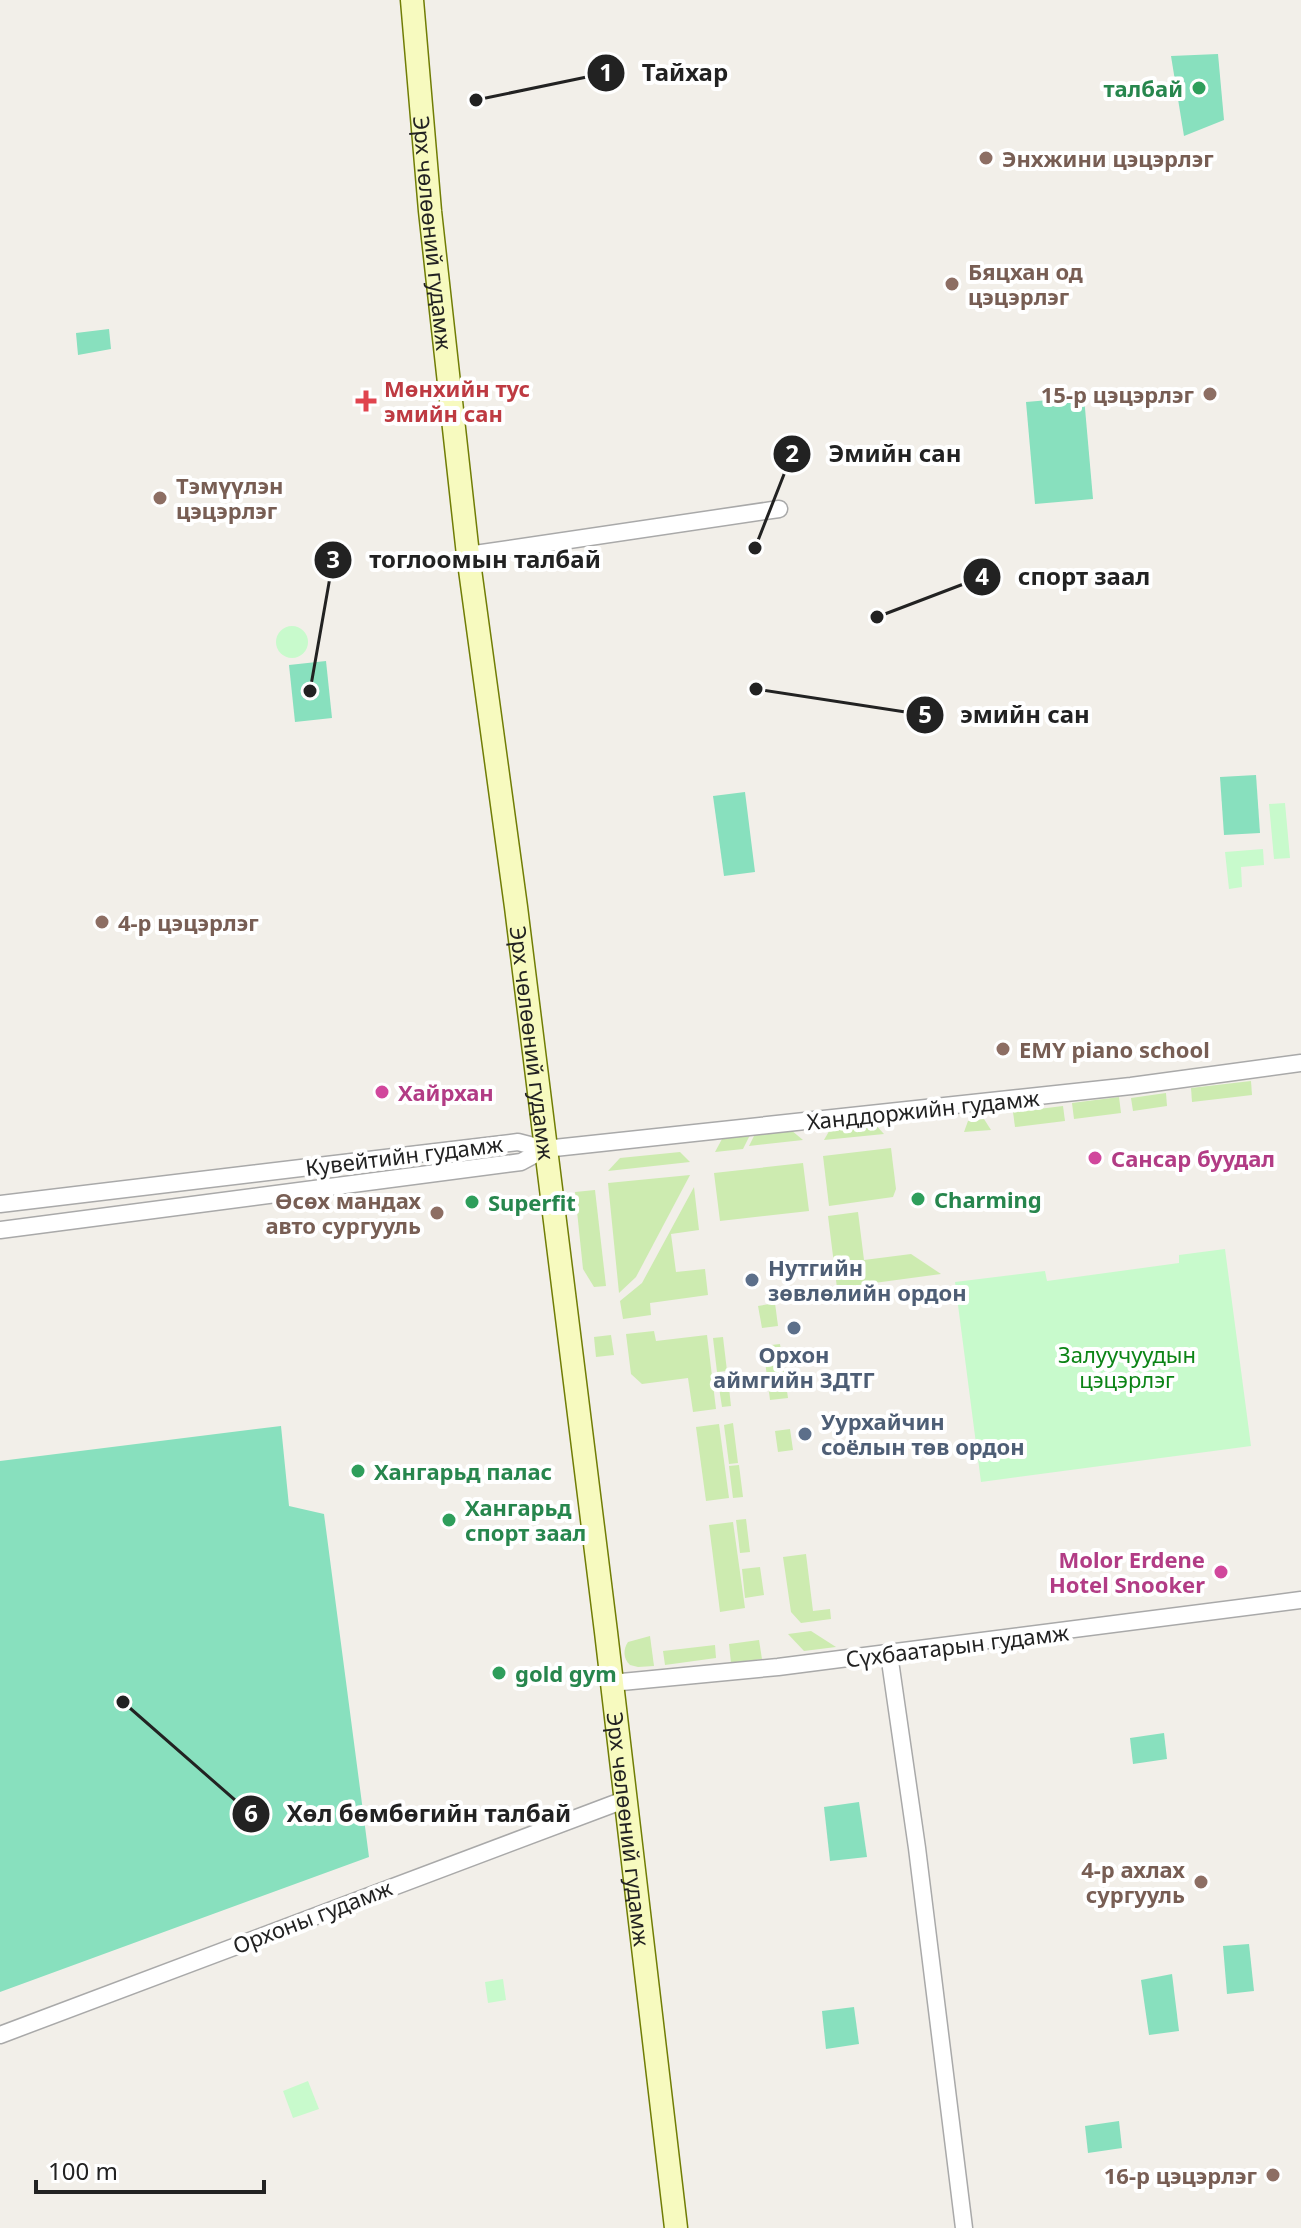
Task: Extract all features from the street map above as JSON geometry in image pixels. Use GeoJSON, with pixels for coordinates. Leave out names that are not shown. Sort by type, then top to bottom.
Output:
{"type":"FeatureCollection","features":[{"type":"Feature","properties":{"kind":"main road","name":"Эрх чөлөөний гудамж"},"geometry":{"type":"LineString","coordinates":[[412,0],[430,211],[468,555],[545,1149],[676,2228]]}},
{"type":"Feature","properties":{"kind":"street"},"geometry":{"type":"LineString","coordinates":[[468,555],[779,509]]}},
{"type":"Feature","properties":{"kind":"street","name":"Ханддоржийн гудамж"},"geometry":{"type":"LineString","coordinates":[[545,1149],[1131,1086],[1301,1063]]}},
{"type":"Feature","properties":{"kind":"street","name":"Кувейтийн гудамж"},"geometry":{"type":"LineString","coordinates":[[0,1204],[518,1142],[545,1149]]}},
{"type":"Feature","properties":{"kind":"street","name":"Кувейтийн гудамж"},"geometry":{"type":"LineString","coordinates":[[0,1230],[521,1162],[545,1149]]}},
{"type":"Feature","properties":{"kind":"street","name":"Сүхбаатарын гудамж"},"geometry":{"type":"LineString","coordinates":[[611,1683],[889,1654],[1301,1600]]}},
{"type":"Feature","properties":{"kind":"street"},"geometry":{"type":"LineString","coordinates":[[889,1654],[917,1848],[964,2228]]}},
{"type":"Feature","properties":{"kind":"street","name":"Орхоны гудамж"},"geometry":{"type":"LineString","coordinates":[[0,2035],[624,1800]]}},
{"type":"Feature","properties":{"kind":"green space","name":"талбай"},"geometry":{"type":"Polygon","coordinates":[[[1218,54],[1224,120],[1184,136],[1171,56],[1218,54]]]}},
{"type":"Feature","properties":{"kind":"green space"},"geometry":{"type":"Polygon","coordinates":[[[109,329],[111,349],[78,355],[76,333],[109,329]]]}},
{"type":"Feature","properties":{"kind":"green space"},"geometry":{"type":"Polygon","coordinates":[[[1084,397],[1093,499],[1035,504],[1026,402],[1084,397]]]}},
{"type":"Feature","properties":{"kind":"green space"},"geometry":{"type":"Polygon","coordinates":[[[292,626],[303,631],[308,642],[303,653],[292,658],[281,653],[276,642],[281,631],[292,626]]]}},
{"type":"Feature","properties":{"kind":"green space"},"geometry":{"type":"Polygon","coordinates":[[[326,661],[332,718],[295,722],[289,665],[326,661]]]}},
{"type":"Feature","properties":{"kind":"green space"},"geometry":{"type":"Polygon","coordinates":[[[1256,775],[1260,833],[1224,835],[1220,777],[1256,775]]]}},
{"type":"Feature","properties":{"kind":"green space"},"geometry":{"type":"Polygon","coordinates":[[[745,792],[755,872],[724,876],[713,796],[745,792]]]}},
{"type":"Feature","properties":{"kind":"green space"},"geometry":{"type":"Polygon","coordinates":[[[1285,803],[1290,858],[1274,859],[1269,804],[1285,803]]]}},
{"type":"Feature","properties":{"kind":"green space"},"geometry":{"type":"Polygon","coordinates":[[[1263,849],[1264,865],[1241,867],[1242,887],[1229,889],[1225,852],[1263,849]]]}},
{"type":"Feature","properties":{"kind":"green space"},"geometry":{"type":"Polygon","coordinates":[[[1251,1081],[1252,1095],[1192,1102],[1191,1088],[1251,1081]]]}},
{"type":"Feature","properties":{"kind":"green space"},"geometry":{"type":"Polygon","coordinates":[[[1166,1093],[1167,1106],[1133,1111],[1131,1098],[1166,1093]]]}},
{"type":"Feature","properties":{"kind":"green space"},"geometry":{"type":"Polygon","coordinates":[[[1119,1097],[1121,1113],[1074,1119],[1072,1103],[1119,1097]]]}},
{"type":"Feature","properties":{"kind":"green space"},"geometry":{"type":"Polygon","coordinates":[[[1063,1106],[1065,1121],[1015,1127],[1013,1112],[1063,1106]]]}},
{"type":"Feature","properties":{"kind":"green space"},"geometry":{"type":"Polygon","coordinates":[[[984,1119],[991,1130],[964,1132],[968,1121],[984,1119]]]}},
{"type":"Feature","properties":{"kind":"green space"},"geometry":{"type":"Polygon","coordinates":[[[872,1121],[884,1134],[824,1140],[832,1126],[872,1121]]]}},
{"type":"Feature","properties":{"kind":"green space"},"geometry":{"type":"Polygon","coordinates":[[[791,1130],[803,1140],[749,1146],[755,1134],[791,1130]]]}},
{"type":"Feature","properties":{"kind":"green space"},"geometry":{"type":"Polygon","coordinates":[[[750,1135],[743,1149],[715,1152],[722,1139],[750,1135]]]}},
{"type":"Feature","properties":{"kind":"green space"},"geometry":{"type":"Polygon","coordinates":[[[891,1148],[896,1189],[893,1197],[829,1206],[823,1156],[891,1148]]]}},
{"type":"Feature","properties":{"kind":"green space"},"geometry":{"type":"Polygon","coordinates":[[[680,1152],[690,1162],[608,1171],[620,1158],[680,1152]]]}},
{"type":"Feature","properties":{"kind":"green space"},"geometry":{"type":"Polygon","coordinates":[[[803,1163],[809,1211],[720,1221],[714,1173],[803,1163]]]}},
{"type":"Feature","properties":{"kind":"green space"},"geometry":{"type":"Polygon","coordinates":[[[690,1175],[636,1277],[619,1293],[608,1183],[690,1175]]]}},
{"type":"Feature","properties":{"kind":"green space"},"geometry":{"type":"Polygon","coordinates":[[[694,1187],[699,1230],[671,1234],[676,1272],[705,1269],[708,1295],[650,1303],[651,1315],[623,1319],[620,1301],[642,1283],[694,1187]]]}},
{"type":"Feature","properties":{"kind":"green space"},"geometry":{"type":"Polygon","coordinates":[[[595,1190],[606,1286],[594,1287],[583,1269],[575,1192],[595,1190]]]}},
{"type":"Feature","properties":{"kind":"green space"},"geometry":{"type":"Polygon","coordinates":[[[858,1212],[864,1260],[911,1254],[941,1274],[837,1288],[828,1216],[858,1212]]]}},
{"type":"Feature","properties":{"kind":"green space","name":"Залуучуудын цэцэрлэг"},"geometry":{"type":"Polygon","coordinates":[[[1225,1249],[1251,1446],[981,1482],[955,1282],[1045,1271],[1047,1281],[1179,1263],[1179,1255],[1225,1249]]]}},
{"type":"Feature","properties":{"kind":"green space"},"geometry":{"type":"Polygon","coordinates":[[[775,1303],[778,1326],[762,1328],[758,1306],[775,1303]]]}},
{"type":"Feature","properties":{"kind":"green space"},"geometry":{"type":"Polygon","coordinates":[[[654,1331],[656,1341],[707,1335],[716,1409],[693,1412],[688,1378],[642,1384],[631,1374],[626,1334],[654,1331]]]}},
{"type":"Feature","properties":{"kind":"green space"},"geometry":{"type":"Polygon","coordinates":[[[611,1335],[614,1355],[596,1357],[594,1337],[611,1335]]]}},
{"type":"Feature","properties":{"kind":"green space"},"geometry":{"type":"Polygon","coordinates":[[[723,1337],[727,1371],[717,1372],[713,1338],[723,1337]]]}},
{"type":"Feature","properties":{"kind":"green space"},"geometry":{"type":"Polygon","coordinates":[[[780,1344],[788,1398],[770,1400],[763,1346],[780,1344]]]}},
{"type":"Feature","properties":{"kind":"green space"},"geometry":{"type":"Polygon","coordinates":[[[728,1379],[731,1406],[722,1407],[718,1381],[728,1379]]]}},
{"type":"Feature","properties":{"kind":"green space"},"geometry":{"type":"Polygon","coordinates":[[[733,1423],[738,1463],[729,1464],[724,1425],[733,1423]]]}},
{"type":"Feature","properties":{"kind":"green space"},"geometry":{"type":"Polygon","coordinates":[[[719,1424],[729,1498],[706,1501],[696,1427],[719,1424]]]}},
{"type":"Feature","properties":{"kind":"green space"},"geometry":{"type":"Polygon","coordinates":[[[281,1426],[289,1506],[324,1514],[369,1857],[0,1992],[0,1461],[281,1426]]]}},
{"type":"Feature","properties":{"kind":"green space"},"geometry":{"type":"Polygon","coordinates":[[[790,1429],[793,1450],[778,1452],[775,1431],[790,1429]]]}},
{"type":"Feature","properties":{"kind":"green space"},"geometry":{"type":"Polygon","coordinates":[[[739,1465],[743,1497],[733,1498],[729,1466],[739,1465]]]}},
{"type":"Feature","properties":{"kind":"green space"},"geometry":{"type":"Polygon","coordinates":[[[746,1519],[750,1552],[740,1553],[736,1520],[746,1519]]]}},
{"type":"Feature","properties":{"kind":"green space"},"geometry":{"type":"Polygon","coordinates":[[[733,1522],[745,1608],[720,1612],[709,1525],[733,1522]]]}},
{"type":"Feature","properties":{"kind":"green space"},"geometry":{"type":"Polygon","coordinates":[[[806,1554],[813,1611],[830,1609],[831,1619],[801,1623],[791,1612],[783,1557],[806,1554]]]}},
{"type":"Feature","properties":{"kind":"green space"},"geometry":{"type":"Polygon","coordinates":[[[760,1567],[764,1595],[745,1598],[742,1569],[760,1567]]]}},
{"type":"Feature","properties":{"kind":"green space"},"geometry":{"type":"Polygon","coordinates":[[[811,1631],[836,1647],[804,1651],[788,1634],[811,1631]]]}},
{"type":"Feature","properties":{"kind":"green space"},"geometry":{"type":"Polygon","coordinates":[[[650,1636],[654,1666],[630,1665],[624,1654],[628,1642],[650,1636]]]}},
{"type":"Feature","properties":{"kind":"green space"},"geometry":{"type":"Polygon","coordinates":[[[759,1640],[762,1659],[731,1663],[729,1644],[759,1640]]]}},
{"type":"Feature","properties":{"kind":"green space"},"geometry":{"type":"Polygon","coordinates":[[[715,1645],[716,1658],[665,1665],[663,1651],[715,1645]]]}},
{"type":"Feature","properties":{"kind":"green space"},"geometry":{"type":"Polygon","coordinates":[[[1164,1733],[1167,1759],[1133,1764],[1130,1738],[1164,1733]]]}},
{"type":"Feature","properties":{"kind":"green space"},"geometry":{"type":"Polygon","coordinates":[[[859,1802],[867,1857],[830,1861],[824,1807],[859,1802]]]}},
{"type":"Feature","properties":{"kind":"green space"},"geometry":{"type":"Polygon","coordinates":[[[1249,1944],[1254,1991],[1227,1994],[1223,1946],[1249,1944]]]}},
{"type":"Feature","properties":{"kind":"green space"},"geometry":{"type":"Polygon","coordinates":[[[1172,1974],[1179,2031],[1149,2035],[1141,1980],[1172,1974]]]}},
{"type":"Feature","properties":{"kind":"green space"},"geometry":{"type":"Polygon","coordinates":[[[503,1979],[506,2000],[488,2003],[485,1982],[503,1979]]]}},
{"type":"Feature","properties":{"kind":"green space"},"geometry":{"type":"Polygon","coordinates":[[[854,2007],[859,2044],[826,2049],[822,2011],[854,2007]]]}},
{"type":"Feature","properties":{"kind":"green space"},"geometry":{"type":"Polygon","coordinates":[[[308,2081],[319,2109],[293,2118],[283,2091],[308,2081]]]}},
{"type":"Feature","properties":{"kind":"green space"},"geometry":{"type":"Polygon","coordinates":[[[1119,2121],[1122,2148],[1088,2153],[1085,2126],[1119,2121]]]}},
{"type":"Feature","properties":{"kind":"place","name":"талбай"},"geometry":{"type":"Point","coordinates":[1199,88]}},
{"type":"Feature","properties":{"kind":"place","name":"Тайхар"},"geometry":{"type":"Point","coordinates":[476,100]}},
{"type":"Feature","properties":{"kind":"place","name":"Энхжини цэцэрлэг"},"geometry":{"type":"Point","coordinates":[986,158]}},
{"type":"Feature","properties":{"kind":"place","name":"Бяцхан од цэцэрлэг"},"geometry":{"type":"Point","coordinates":[952,284]}},
{"type":"Feature","properties":{"kind":"place","name":"15-р цэцэрлэг"},"geometry":{"type":"Point","coordinates":[1210,394]}},
{"type":"Feature","properties":{"kind":"place","name":"Мөнхийн тус эмийн сан"},"geometry":{"type":"Point","coordinates":[366,401]}},
{"type":"Feature","properties":{"kind":"place","name":"Тэмүүлэн цэцэрлэг"},"geometry":{"type":"Point","coordinates":[160,498]}},
{"type":"Feature","properties":{"kind":"place","name":"Эмийн сан"},"geometry":{"type":"Point","coordinates":[755,548]}},
{"type":"Feature","properties":{"kind":"place","name":"спорт заал"},"geometry":{"type":"Point","coordinates":[877,617]}},
{"type":"Feature","properties":{"kind":"place","name":"эмийн сан"},"geometry":{"type":"Point","coordinates":[756,689]}},
{"type":"Feature","properties":{"kind":"place","name":"тоглоомын талбай"},"geometry":{"type":"Point","coordinates":[310,691]}},
{"type":"Feature","properties":{"kind":"place","name":"4-р цэцэрлэг"},"geometry":{"type":"Point","coordinates":[102,922]}},
{"type":"Feature","properties":{"kind":"place","name":"EMY piano school"},"geometry":{"type":"Point","coordinates":[1003,1049]}},
{"type":"Feature","properties":{"kind":"place","name":"Хайрхан"},"geometry":{"type":"Point","coordinates":[382,1092]}},
{"type":"Feature","properties":{"kind":"place","name":"Сансар буудал"},"geometry":{"type":"Point","coordinates":[1095,1158]}},
{"type":"Feature","properties":{"kind":"place","name":"Charming"},"geometry":{"type":"Point","coordinates":[918,1199]}},
{"type":"Feature","properties":{"kind":"place","name":"Superfit"},"geometry":{"type":"Point","coordinates":[472,1202]}},
{"type":"Feature","properties":{"kind":"place","name":"Өсөх мандах авто сургууль"},"geometry":{"type":"Point","coordinates":[437,1213]}},
{"type":"Feature","properties":{"kind":"place","name":"Нутгийн зөвлөлийн ордон"},"geometry":{"type":"Point","coordinates":[752,1280]}},
{"type":"Feature","properties":{"kind":"place","name":"Орхон аймгийн ЗДТГ"},"geometry":{"type":"Point","coordinates":[794,1328]}},
{"type":"Feature","properties":{"kind":"place","name":"Уурхайчин соёлын төв ордон"},"geometry":{"type":"Point","coordinates":[805,1434]}},
{"type":"Feature","properties":{"kind":"place","name":"Хангарьд палас"},"geometry":{"type":"Point","coordinates":[358,1471]}},
{"type":"Feature","properties":{"kind":"place","name":"Хангарьд спорт заал"},"geometry":{"type":"Point","coordinates":[449,1520]}},
{"type":"Feature","properties":{"kind":"place","name":"Molor Erdene Hotel Snooker"},"geometry":{"type":"Point","coordinates":[1221,1572]}},
{"type":"Feature","properties":{"kind":"place","name":"gold gym"},"geometry":{"type":"Point","coordinates":[499,1673]}},
{"type":"Feature","properties":{"kind":"place","name":"Хөл бөмбөгийн талбай"},"geometry":{"type":"Point","coordinates":[123,1702]}},
{"type":"Feature","properties":{"kind":"place","name":"4-р ахлах сургууль"},"geometry":{"type":"Point","coordinates":[1201,1882]}},
{"type":"Feature","properties":{"kind":"place","name":"16-р цэцэрлэг"},"geometry":{"type":"Point","coordinates":[1273,2175]}}]}
